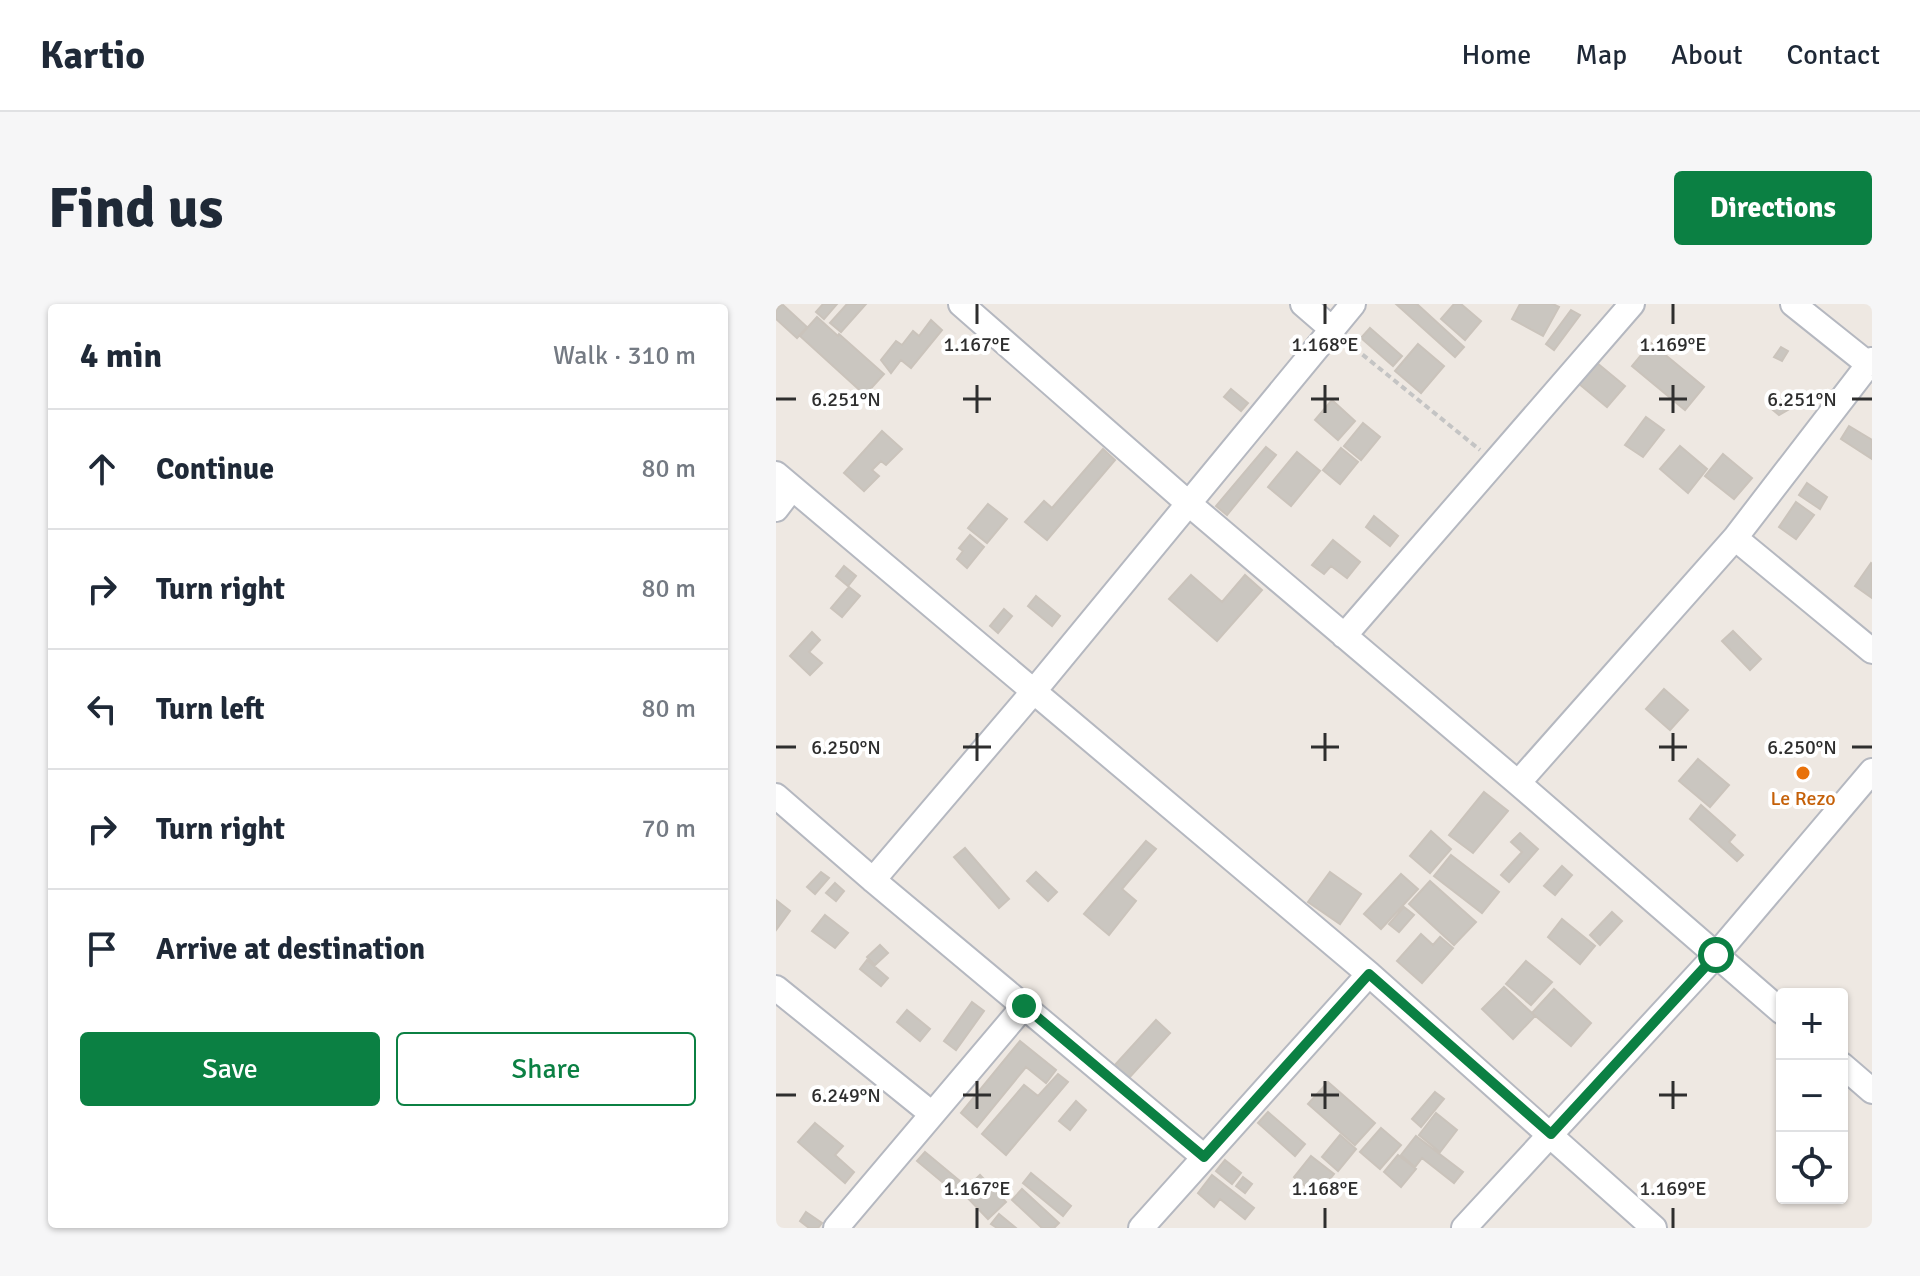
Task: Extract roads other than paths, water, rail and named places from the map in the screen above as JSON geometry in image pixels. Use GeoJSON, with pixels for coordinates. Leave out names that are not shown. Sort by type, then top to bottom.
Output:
{"type":"FeatureCollection","features":[{"type":"Feature","properties":{"kind":"street"},"geometry":{"type":"LineString","coordinates":[[1303,304],[1333,330]]}},
{"type":"Feature","properties":{"kind":"street"},"geometry":{"type":"LineString","coordinates":[[873,880],[1034,691],[1353,304]]}},
{"type":"Feature","properties":{"kind":"street"},"geometry":{"type":"LineString","coordinates":[[1344,636],[1632,304]]}},
{"type":"Feature","properties":{"kind":"street"},"geometry":{"type":"LineString","coordinates":[[1518,783],[1735,538],[1870,362],[1793,304]]}},
{"type":"Feature","properties":{"kind":"street"},"geometry":{"type":"LineString","coordinates":[[964,305],[1188,503],[1776,1007]]}},
{"type":"Feature","properties":{"kind":"street"},"geometry":{"type":"LineString","coordinates":[[776,509],[784,481],[1369,974],[1654,1228]]}},
{"type":"Feature","properties":{"kind":"street"},"geometry":{"type":"LineString","coordinates":[[1735,538],[1872,651]]}},
{"type":"Feature","properties":{"kind":"street"},"geometry":{"type":"LineString","coordinates":[[1464,1228],[1716,955],[1872,771]]}},
{"type":"Feature","properties":{"kind":"street"},"geometry":{"type":"LineString","coordinates":[[776,796],[1204,1157]]}},
{"type":"Feature","properties":{"kind":"street"},"geometry":{"type":"LineString","coordinates":[[1141,1228],[1369,974]]}},
{"type":"Feature","properties":{"kind":"street"},"geometry":{"type":"LineString","coordinates":[[776,988],[932,1114]]}},
{"type":"Feature","properties":{"kind":"street"},"geometry":{"type":"LineString","coordinates":[[836,1228],[1024,1006]]}},
{"type":"Feature","properties":{"kind":"street"},"geometry":{"type":"LineString","coordinates":[[1848,1070],[1871,1088]]}},
{"type":"Feature","properties":{"kind":"place","name":"Le Rezo"},"geometry":{"type":"Point","coordinates":[1803,773]}}]}
